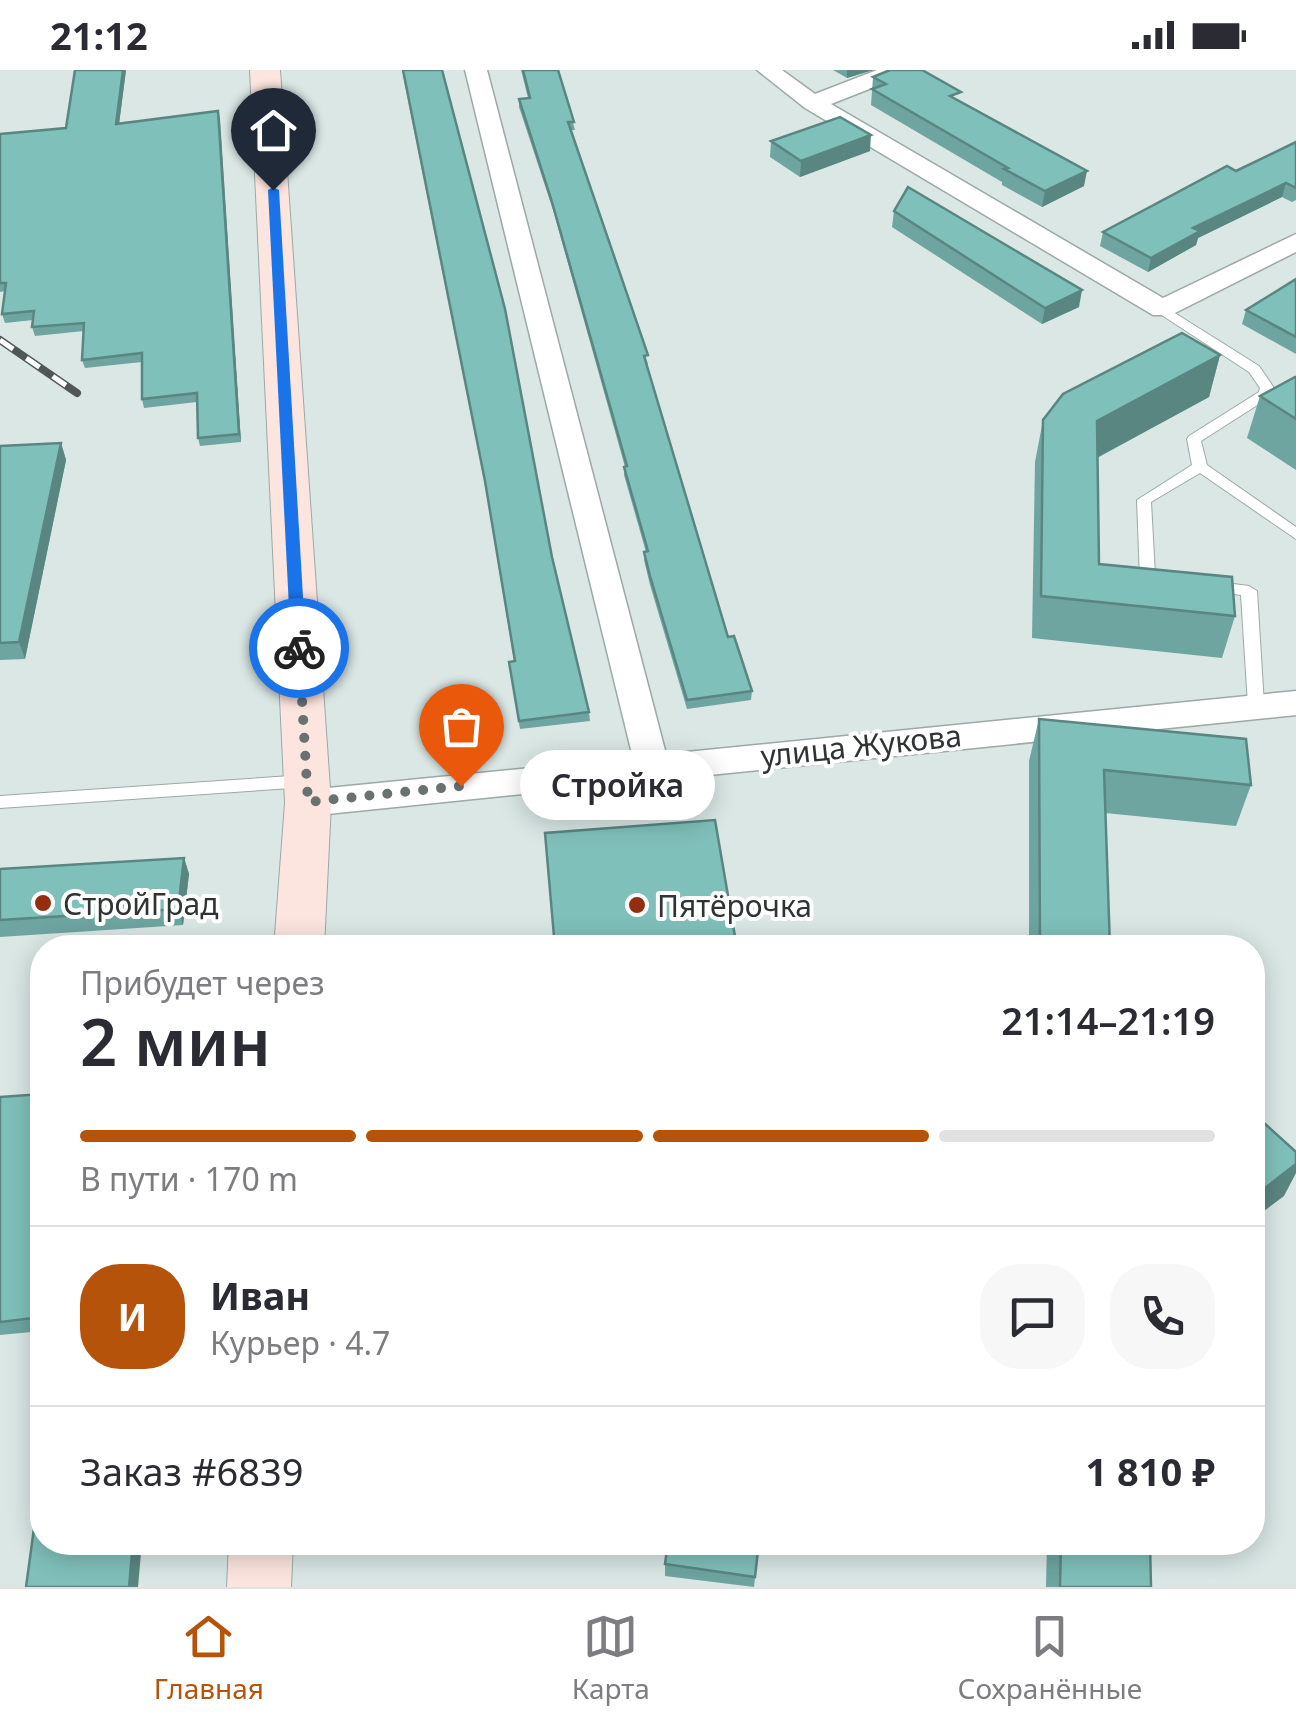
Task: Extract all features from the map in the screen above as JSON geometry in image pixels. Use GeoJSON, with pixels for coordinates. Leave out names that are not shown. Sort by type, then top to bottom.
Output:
{"type":"FeatureCollection","features":[{"type":"Feature","properties":{"kind":"main road"},"geometry":{"type":"LineString","coordinates":[[265,70],[307,792],[300,935]]}},
{"type":"Feature","properties":{"kind":"main road"},"geometry":{"type":"LineString","coordinates":[[258,1587],[260,1555]]}},
{"type":"Feature","properties":{"kind":"street"},"geometry":{"type":"LineString","coordinates":[[476,70],[652,766]]}},
{"type":"Feature","properties":{"kind":"street"},"geometry":{"type":"LineString","coordinates":[[768,70],[813,103],[1162,309],[1296,242]]}},
{"type":"Feature","properties":{"kind":"street"},"geometry":{"type":"LineString","coordinates":[[813,103],[898,70]]}},
{"type":"Feature","properties":{"kind":"street","name":"улица Жукова"},"geometry":{"type":"LineString","coordinates":[[307,792],[652,766],[1296,703]]}},
{"type":"Feature","properties":{"kind":"lane"},"geometry":{"type":"LineString","coordinates":[[1162,309],[1254,369],[1267,388],[1264,394],[1194,440],[1200,467],[1296,534]]}},
{"type":"Feature","properties":{"kind":"lane"},"geometry":{"type":"LineString","coordinates":[[1200,467],[1144,500],[1148,579],[1250,590],[1256,705]]}},
{"type":"Feature","properties":{"kind":"lane"},"geometry":{"type":"LineString","coordinates":[[0,802],[307,792]]}},
{"type":"Feature","properties":{"kind":"building"},"geometry":{"type":"Polygon","coordinates":[[[75,70],[123,70],[116,124],[218,111],[239,434],[198,438],[197,393],[142,399],[142,353],[82,360],[84,323],[32,327],[34,311],[2,314],[6,283],[0,283],[0,134],[66,128],[75,70]]]}},
{"type":"Feature","properties":{"kind":"building"},"geometry":{"type":"Polygon","coordinates":[[[403,70],[442,70],[505,309],[552,557],[589,712],[519,721],[509,662],[515,661],[485,481],[403,70]]]}},
{"type":"Feature","properties":{"kind":"building"},"geometry":{"type":"Polygon","coordinates":[[[523,70],[558,70],[574,122],[568,122],[648,355],[644,356],[728,637],[734,636],[752,691],[687,700],[650,576],[644,552],[648,551],[624,467],[627,466],[519,99],[530,98],[523,70]]]}},
{"type":"Feature","properties":{"kind":"building"},"geometry":{"type":"Polygon","coordinates":[[[890,70],[922,70],[961,92],[950,96],[1087,171],[1045,191],[872,89],[886,84],[873,77],[890,70]]]}},
{"type":"Feature","properties":{"kind":"building"},"geometry":{"type":"Polygon","coordinates":[[[840,117],[871,135],[801,161],[771,141],[840,117]]]}},
{"type":"Feature","properties":{"kind":"building"},"geometry":{"type":"Polygon","coordinates":[[[1296,142],[1296,188],[1286,183],[1193,228],[1200,231],[1151,258],[1103,232],[1227,166],[1236,171],[1296,142]]]}},
{"type":"Feature","properties":{"kind":"building"},"geometry":{"type":"Polygon","coordinates":[[[908,187],[1082,290],[1045,308],[894,211],[908,187]]]}},
{"type":"Feature","properties":{"kind":"building"},"geometry":{"type":"Polygon","coordinates":[[[1296,279],[1296,337],[1246,310],[1296,279]]]}},
{"type":"Feature","properties":{"kind":"building"},"geometry":{"type":"Polygon","coordinates":[[[1182,333],[1220,355],[1097,421],[1099,564],[1232,577],[1235,616],[1041,596],[1043,420],[1063,394],[1182,333]]]}},
{"type":"Feature","properties":{"kind":"building"},"geometry":{"type":"Polygon","coordinates":[[[1296,378],[1296,419],[1260,396],[1296,378]]]}},
{"type":"Feature","properties":{"kind":"building"},"geometry":{"type":"Polygon","coordinates":[[[61,443],[19,642],[0,643],[0,446],[61,443]]]}},
{"type":"Feature","properties":{"kind":"building"},"geometry":{"type":"Polygon","coordinates":[[[1039,719],[1246,739],[1251,785],[1104,770],[1110,935],[1040,935],[1039,719]]]}},
{"type":"Feature","properties":{"kind":"building","name":"Пятёрочка"},"geometry":{"type":"Polygon","coordinates":[[[715,820],[735,935],[554,935],[545,833],[715,820]]]}},
{"type":"Feature","properties":{"kind":"building"},"geometry":{"type":"Polygon","coordinates":[[[184,858],[178,909],[0,920],[0,869],[184,858]]]}},
{"type":"Feature","properties":{"kind":"building"},"geometry":{"type":"Polygon","coordinates":[[[30,1095],[30,1318],[0,1322],[0,1097],[30,1095]]]}},
{"type":"Feature","properties":{"kind":"building"},"geometry":{"type":"Polygon","coordinates":[[[1265,1124],[1296,1152],[1296,1164],[1265,1188],[1265,1124]]]}},
{"type":"Feature","properties":{"kind":"building"},"geometry":{"type":"Polygon","coordinates":[[[30,1555],[132,1555],[129,1587],[26,1587],[30,1555]]]}},
{"type":"Feature","properties":{"kind":"building"},"geometry":{"type":"Polygon","coordinates":[[[666,1555],[758,1555],[755,1577],[665,1564],[666,1555]]]}},
{"type":"Feature","properties":{"kind":"building"},"geometry":{"type":"Polygon","coordinates":[[[1061,1555],[1150,1555],[1151,1587],[1060,1587],[1061,1555]]]}},
{"type":"Feature","properties":{"kind":"railway"},"geometry":{"type":"LineString","coordinates":[[0,340],[77,393]]}},
{"type":"Feature","properties":{"kind":"way so far"},"geometry":{"type":"LineString","coordinates":[[299,648],[308,802],[461,786]]}},
{"type":"Feature","properties":{"kind":"place","name":"Стройка"},"geometry":{"type":"Point","coordinates":[461,786]}},
{"type":"Feature","properties":{"kind":"place","name":"СтройГрад"},"geometry":{"type":"Point","coordinates":[43,903]}},
{"type":"Feature","properties":{"kind":"place","name":"Пятёрочка"},"geometry":{"type":"Point","coordinates":[637,905]}},
{"type":"Feature","properties":{"kind":"route"},"geometry":{"type":"LineString","coordinates":[[273,190],[299,648]]}}]}
